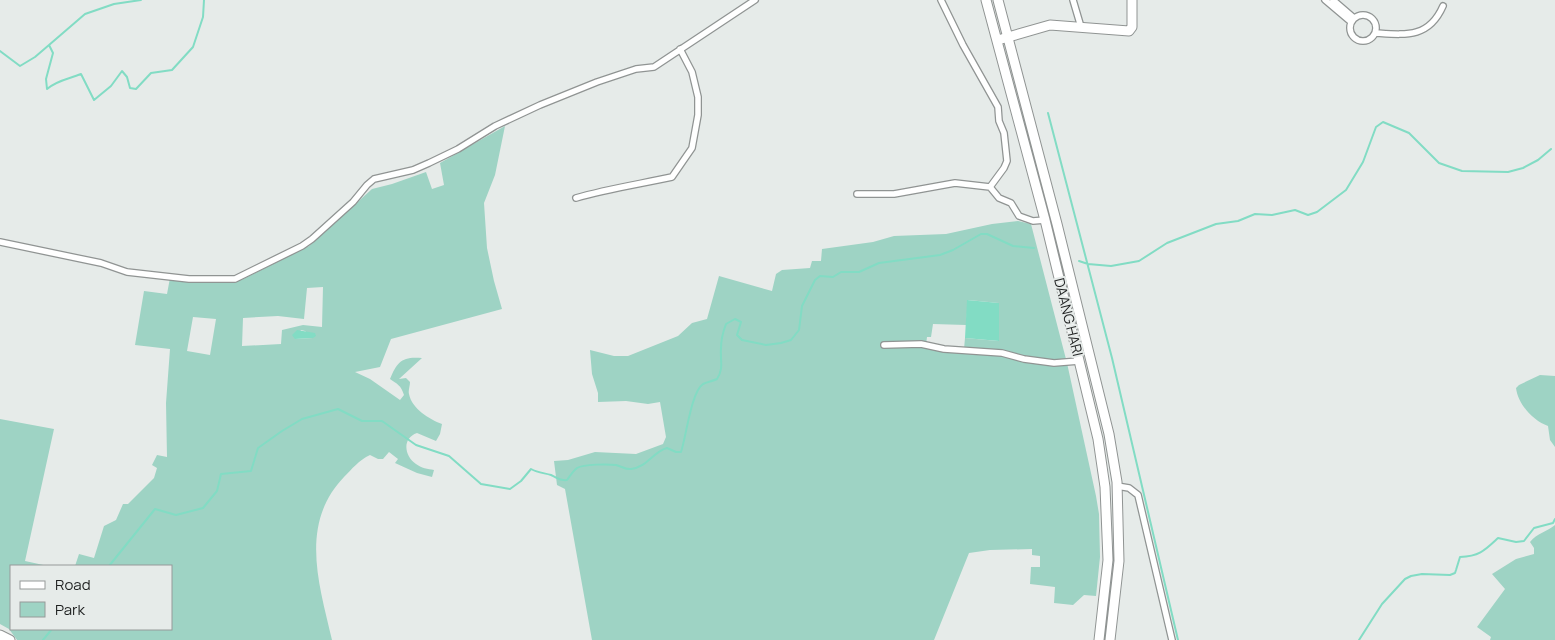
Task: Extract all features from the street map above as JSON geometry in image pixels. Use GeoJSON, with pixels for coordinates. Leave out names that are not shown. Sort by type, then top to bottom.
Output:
{"type":"FeatureCollection","features":[{"type":"Feature","properties":{"kind":"main road","name":"DAANG HARI"},"geometry":{"type":"LineString","coordinates":[[986,0],[1045,220],[1098,440],[1105,487],[1108,560],[1099,640]]}},
{"type":"Feature","properties":{"kind":"main road","name":"DAANG HARI"},"geometry":{"type":"LineString","coordinates":[[998,0],[1109,434],[1117,486],[1119,561],[1110,640]]}},
{"type":"Feature","properties":{"kind":"main road"},"geometry":{"type":"LineString","coordinates":[[998,40],[1050,25],[1129,31],[1132,26],[1132,0]]}},
{"type":"Feature","properties":{"kind":"main road"},"geometry":{"type":"LineString","coordinates":[[0,635],[10,640]]}},
{"type":"Feature","properties":{"kind":"street"},"geometry":{"type":"LineString","coordinates":[[0,242],[101,263],[127,272],[189,279],[235,279],[244,276],[270,260],[302,246],[312,239],[353,202],[366,185],[374,179],[413,170],[458,149],[495,126],[597,82],[636,70],[654,67],[755,0]]}},
{"type":"Feature","properties":{"kind":"street"},"geometry":{"type":"LineString","coordinates":[[941,0],[963,45],[998,107],[999,121],[1004,133],[1007,161],[990,187]]}},
{"type":"Feature","properties":{"kind":"street"},"geometry":{"type":"LineString","coordinates":[[1073,0],[1081,27]]}},
{"type":"Feature","properties":{"kind":"street"},"geometry":{"type":"LineString","coordinates":[[1325,0],[1353,20]]}},
{"type":"Feature","properties":{"kind":"street"},"geometry":{"type":"LineString","coordinates":[[1333,0],[1353,20]]}},
{"type":"Feature","properties":{"kind":"street"},"geometry":{"type":"LineString","coordinates":[[1376,33],[1406,35],[1422,29],[1433,23],[1443,6]]}},
{"type":"Feature","properties":{"kind":"street"},"geometry":{"type":"LineString","coordinates":[[1362,15],[1370,17],[1376,24],[1376,33],[1366,41],[1358,40],[1351,34],[1350,30],[1353,20],[1362,15]]}},
{"type":"Feature","properties":{"kind":"street"},"geometry":{"type":"LineString","coordinates":[[576,198],[602,190],[672,177],[686,157],[692,148],[698,115],[698,96],[690,68],[680,49]]}},
{"type":"Feature","properties":{"kind":"street"},"geometry":{"type":"LineString","coordinates":[[856,194],[894,194],[955,183],[990,187],[999,198],[1011,203],[1019,216],[1033,221],[1045,220]]}},
{"type":"Feature","properties":{"kind":"street"},"geometry":{"type":"LineString","coordinates":[[884,345],[922,344],[944,350],[1002,353],[1024,359],[1054,363],[1079,361]]}},
{"type":"Feature","properties":{"kind":"street"},"geometry":{"type":"LineString","coordinates":[[1117,486],[1129,488],[1138,495],[1172,640]]}},
{"type":"Feature","properties":{"kind":"green space"},"geometry":{"type":"Polygon","coordinates":[[[505,126],[495,175],[484,203],[487,248],[502,309],[391,339],[380,367],[355,372],[370,379],[400,400],[404,395],[400,387],[390,379],[393,373],[401,361],[410,358],[422,358],[399,379],[406,378],[410,382],[409,394],[417,409],[442,424],[436,441],[417,433],[412,435],[406,447],[412,461],[420,466],[434,470],[432,477],[417,473],[395,463],[398,459],[389,452],[383,459],[370,455],[362,459],[344,477],[330,495],[321,514],[317,534],[316,555],[322,598],[332,640],[17,640],[9,629],[0,624],[0,419],[54,429],[25,561],[43,565],[10,565],[10,630],[172,630],[172,565],[75,565],[79,554],[94,558],[104,526],[116,520],[123,504],[128,504],[154,478],[157,468],[152,465],[157,455],[167,457],[166,403],[170,349],[135,345],[144,291],[167,294],[170,278],[235,281],[243,279],[309,246],[372,189],[426,172],[432,189],[444,185],[440,163],[505,126]],[[323,287],[307,288],[304,319],[278,316],[243,318],[242,346],[281,344],[282,330],[303,325],[322,327],[323,287]],[[193,317],[187,351],[210,355],[216,319],[193,317]],[[301,330],[295,339],[313,338],[305,331],[301,330]]]}},
{"type":"Feature","properties":{"kind":"green space"},"geometry":{"type":"Polygon","coordinates":[[[1018,221],[1031,224],[1067,363],[1096,496],[1099,514],[1100,557],[1096,596],[1084,595],[1073,605],[1054,603],[1055,587],[1030,584],[1031,567],[1040,567],[1040,556],[1032,555],[1032,549],[990,550],[969,553],[934,640],[592,640],[565,489],[557,485],[554,461],[568,460],[595,452],[636,454],[663,444],[666,437],[660,402],[648,404],[626,401],[598,402],[598,393],[592,374],[590,350],[614,356],[628,356],[678,336],[692,323],[707,319],[719,276],[772,291],[776,274],[782,270],[810,268],[812,261],[821,261],[822,249],[873,242],[894,236],[946,234],[992,224],[1018,221]],[[968,300],[966,325],[933,324],[931,337],[927,337],[926,345],[964,349],[965,338],[998,341],[999,303],[968,300]]]}},
{"type":"Feature","properties":{"kind":"green space"},"geometry":{"type":"Polygon","coordinates":[[[1540,375],[1555,376],[1555,447],[1550,440],[1548,426],[1542,424],[1527,411],[1517,394],[1516,388],[1519,385],[1540,375]]]}},
{"type":"Feature","properties":{"kind":"green space"},"geometry":{"type":"Polygon","coordinates":[[[1555,525],[1555,640],[1490,640],[1491,637],[1477,627],[1505,589],[1492,574],[1516,559],[1534,554],[1534,548],[1530,542],[1555,525]]]}},
{"type":"Feature","properties":{"kind":"shaded area"},"geometry":{"type":"Polygon","coordinates":[[[967,300],[999,303],[999,341],[965,338],[967,300]]]}},
{"type":"Feature","properties":{"kind":"shaded area"},"geometry":{"type":"Polygon","coordinates":[[[297,330],[315,333],[316,336],[313,338],[295,339],[292,335],[297,330]]]}},
{"type":"Feature","properties":{"kind":"waterway"},"geometry":{"type":"LineString","coordinates":[[49,45],[85,14],[114,4],[141,0]]}},
{"type":"Feature","properties":{"kind":"waterway"},"geometry":{"type":"LineString","coordinates":[[0,51],[20,66],[35,57],[49,45],[53,53],[46,79],[47,89],[59,82],[81,74],[94,100],[111,86],[122,71],[127,77],[130,88],[136,89],[151,73],[172,70],[193,47],[203,17],[204,0]]}},
{"type":"Feature","properties":{"kind":"waterway"},"geometry":{"type":"LineString","coordinates":[[1048,113],[1112,358],[1178,640]]}},
{"type":"Feature","properties":{"kind":"waterway"},"geometry":{"type":"LineString","coordinates":[[1079,261],[1088,264],[1111,266],[1139,261],[1167,243],[1216,224],[1238,221],[1255,214],[1272,215],[1295,210],[1308,215],[1317,212],[1346,190],[1363,162],[1376,127],[1383,122],[1409,133],[1439,163],[1462,171],[1508,172],[1523,168],[1538,160],[1551,149]]}},
{"type":"Feature","properties":{"kind":"waterway"},"geometry":{"type":"LineString","coordinates":[[110,565],[155,509],[176,515],[203,508],[217,491],[221,474],[251,471],[258,448],[302,419],[338,409],[362,421],[382,421],[416,445],[449,456],[481,484],[510,489],[521,481],[531,469],[560,480],[567,480],[577,468],[585,466],[612,465],[627,469],[636,468],[646,463],[658,452],[667,448],[681,452],[695,396],[703,384],[717,379],[721,368],[723,333],[726,324],[735,319],[741,322],[737,335],[742,340],[766,345],[781,343],[791,340],[799,330],[802,306],[815,280],[820,276],[833,277],[841,272],[859,272],[879,263],[940,255],[981,234],[987,234],[1013,246],[1034,248]]}},
{"type":"Feature","properties":{"kind":"waterway"},"geometry":{"type":"LineString","coordinates":[[1359,640],[1382,604],[1405,579],[1422,574],[1450,575],[1455,573],[1460,557],[1482,552],[1498,538],[1516,542],[1524,541],[1534,528],[1553,523],[1555,519]]}},
{"type":"Feature","properties":{"kind":"waterway"},"geometry":{"type":"LineString","coordinates":[[43,640],[51,630]]}}]}
